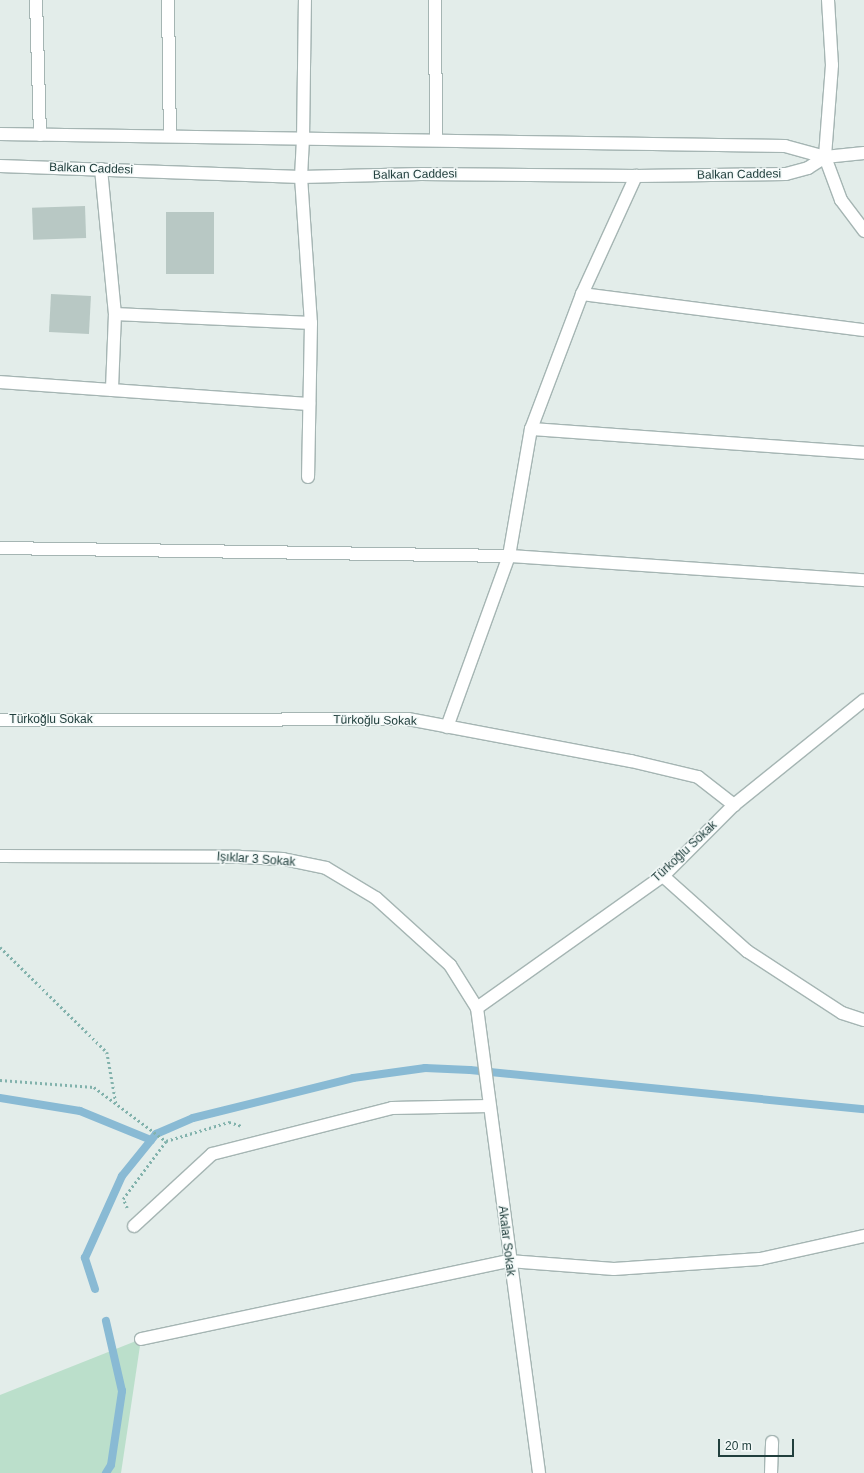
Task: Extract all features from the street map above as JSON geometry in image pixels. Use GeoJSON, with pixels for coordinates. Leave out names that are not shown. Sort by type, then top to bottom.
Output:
{"type":"FeatureCollection","features":[{"type":"Feature","properties":{"kind":"street"},"geometry":{"type":"LineString","coordinates":[[36,0],[40,135]]}},
{"type":"Feature","properties":{"kind":"street"},"geometry":{"type":"LineString","coordinates":[[168,0],[170,136]]}},
{"type":"Feature","properties":{"kind":"street"},"geometry":{"type":"LineString","coordinates":[[305,0],[301,177],[311,323],[308,477]]}},
{"type":"Feature","properties":{"kind":"street"},"geometry":{"type":"LineString","coordinates":[[435,0],[436,139]]}},
{"type":"Feature","properties":{"kind":"street"},"geometry":{"type":"LineString","coordinates":[[828,0],[832,65],[825,157],[841,200],[864,231]]}},
{"type":"Feature","properties":{"kind":"street","name":"Balkan Caddesi"},"geometry":{"type":"LineString","coordinates":[[0,134],[170,136],[303,140],[436,139],[785,146],[825,157],[864,153]]}},
{"type":"Feature","properties":{"kind":"street","name":"Balkan Caddesi"},"geometry":{"type":"LineString","coordinates":[[0,166],[301,177],[421,174],[636,176],[786,174],[808,168],[825,157]]}},
{"type":"Feature","properties":{"kind":"street"},"geometry":{"type":"LineString","coordinates":[[101,169],[116,314],[112,390]]}},
{"type":"Feature","properties":{"kind":"street"},"geometry":{"type":"LineString","coordinates":[[447,727],[509,556],[531,429],[582,294],[636,176]]}},
{"type":"Feature","properties":{"kind":"street"},"geometry":{"type":"LineString","coordinates":[[582,294],[864,330]]}},
{"type":"Feature","properties":{"kind":"street"},"geometry":{"type":"LineString","coordinates":[[116,314],[311,323]]}},
{"type":"Feature","properties":{"kind":"street"},"geometry":{"type":"LineString","coordinates":[[0,382],[309,404]]}},
{"type":"Feature","properties":{"kind":"street"},"geometry":{"type":"LineString","coordinates":[[531,429],[864,453]]}},
{"type":"Feature","properties":{"kind":"street"},"geometry":{"type":"LineString","coordinates":[[0,548],[509,556],[864,580]]}},
{"type":"Feature","properties":{"kind":"street","name":"Türkoğlu Sokak"},"geometry":{"type":"LineString","coordinates":[[477,1008],[663,876],[734,805],[864,700]]}},
{"type":"Feature","properties":{"kind":"street","name":"Türkoğlu Sokak"},"geometry":{"type":"LineString","coordinates":[[0,720],[408,719],[698,777],[734,805]]}},
{"type":"Feature","properties":{"kind":"street","name":"Işıklar 3 Sokak"},"geometry":{"type":"LineString","coordinates":[[0,856],[240,856],[283,860],[326,868],[363,889],[415,932],[450,965],[477,1008]]}},
{"type":"Feature","properties":{"kind":"street"},"geometry":{"type":"LineString","coordinates":[[663,876],[747,951],[842,1013],[864,1020]]}},
{"type":"Feature","properties":{"kind":"street","name":"Akalar Sokak"},"geometry":{"type":"LineString","coordinates":[[477,1008],[484,1050],[509,1261],[539,1473]]}},
{"type":"Feature","properties":{"kind":"street"},"geometry":{"type":"LineString","coordinates":[[134,1226],[212,1154],[392,1108],[489,1102]]}},
{"type":"Feature","properties":{"kind":"street"},"geometry":{"type":"LineString","coordinates":[[141,1339],[509,1261],[614,1269],[760,1259],[864,1236]]}},
{"type":"Feature","properties":{"kind":"street"},"geometry":{"type":"LineString","coordinates":[[771,1473],[772,1442]]}},
{"type":"Feature","properties":{"kind":"path"},"geometry":{"type":"LineString","coordinates":[[0,947],[107,1052],[116,1104]]}},
{"type":"Feature","properties":{"kind":"path"},"geometry":{"type":"LineString","coordinates":[[0,1080],[94,1087],[166,1141]]}},
{"type":"Feature","properties":{"kind":"path"},"geometry":{"type":"LineString","coordinates":[[134,1226],[123,1200],[166,1141],[229,1122],[244,1127]]}},
{"type":"Feature","properties":{"kind":"green space"},"geometry":{"type":"Polygon","coordinates":[[[141,1339],[121,1473],[0,1473],[0,1395],[141,1339]]]}},
{"type":"Feature","properties":{"kind":"building"},"geometry":{"type":"Polygon","coordinates":[[[85,206],[86,238],[33,240],[32,208],[85,206]]]}},
{"type":"Feature","properties":{"kind":"building"},"geometry":{"type":"Polygon","coordinates":[[[166,212],[214,212],[214,274],[166,274],[166,212]]]}},
{"type":"Feature","properties":{"kind":"building"},"geometry":{"type":"Polygon","coordinates":[[[51,294],[91,296],[89,334],[49,332],[51,294]]]}},
{"type":"Feature","properties":{"kind":"waterway"},"geometry":{"type":"LineString","coordinates":[[95,1289],[85,1258],[122,1176],[156,1134],[193,1118],[353,1078],[425,1068],[470,1070],[864,1109]]}},
{"type":"Feature","properties":{"kind":"waterway"},"geometry":{"type":"LineString","coordinates":[[0,1098],[80,1111],[151,1140]]}},
{"type":"Feature","properties":{"kind":"waterway"},"geometry":{"type":"LineString","coordinates":[[106,1321],[122,1391],[111,1465],[106,1473]]}}]}
